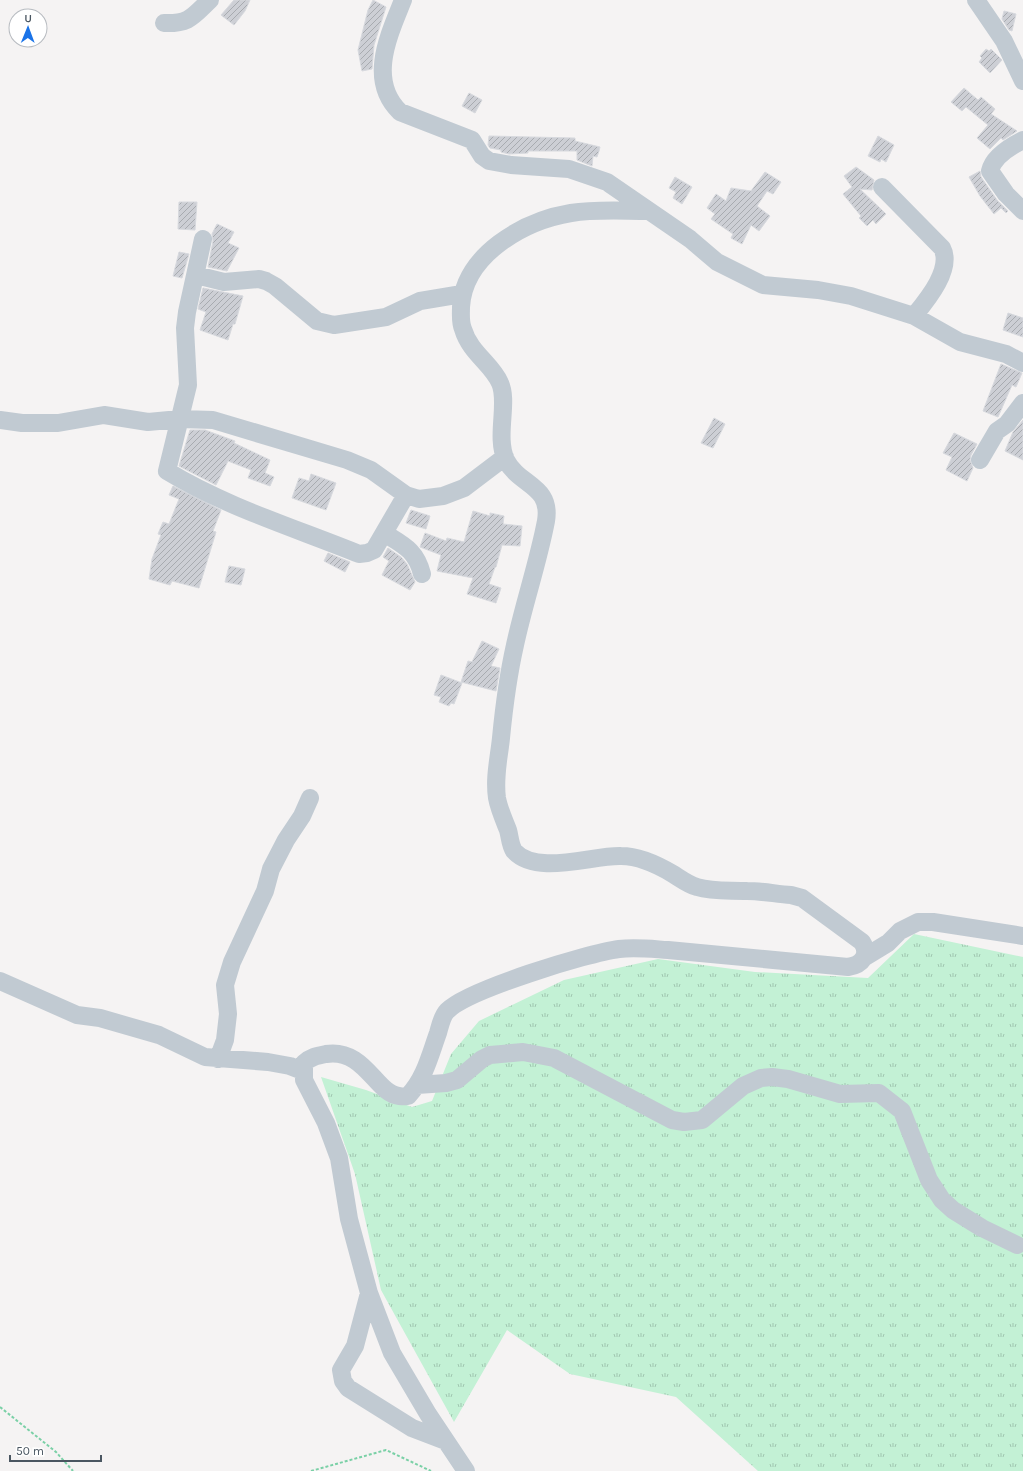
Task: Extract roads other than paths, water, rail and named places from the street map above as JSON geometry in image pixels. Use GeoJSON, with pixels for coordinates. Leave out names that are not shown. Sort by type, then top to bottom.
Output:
{"type":"FeatureCollection","features":[{"type":"Feature","properties":{"kind":"street"},"geometry":{"type":"LineString","coordinates":[[164,23],[182,23],[197,14],[210,0]]}},
{"type":"Feature","properties":{"kind":"street"},"geometry":{"type":"LineString","coordinates":[[403,0],[384,50],[382,67],[387,92],[393,105],[400,112],[472,140],[482,156],[489,161],[569,169],[607,182],[690,239],[717,262],[763,284],[818,290],[851,296],[914,316],[960,342],[1006,354],[1023,363]]}},
{"type":"Feature","properties":{"kind":"street"},"geometry":{"type":"LineString","coordinates":[[976,0],[1004,41],[1023,81]]}},
{"type":"Feature","properties":{"kind":"street"},"geometry":{"type":"LineString","coordinates":[[1023,140],[1014,144],[992,162],[990,171],[1006,194],[1023,211]]}},
{"type":"Feature","properties":{"kind":"street"},"geometry":{"type":"LineString","coordinates":[[882,187],[942,248],[945,254],[945,263],[932,295],[914,316]]}},
{"type":"Feature","properties":{"kind":"street"},"geometry":{"type":"LineString","coordinates":[[648,211],[591,211],[569,213],[525,228],[488,252],[469,276],[462,294],[462,328],[476,355],[500,384],[502,402],[501,438],[507,462],[519,476],[543,496],[548,508],[536,568],[515,644],[506,693],[505,711],[497,763],[497,800],[510,836],[512,847],[516,853],[532,861],[545,864],[611,856],[635,857],[669,872],[694,887],[771,893],[802,898],[862,942],[866,948],[865,957]]}},
{"type":"Feature","properties":{"kind":"street"},"geometry":{"type":"LineString","coordinates":[[203,239],[187,312],[185,328],[187,378],[180,419],[167,471],[188,484],[253,513],[359,554],[374,550],[406,496]]}},
{"type":"Feature","properties":{"kind":"street"},"geometry":{"type":"LineString","coordinates":[[196,275],[224,282],[259,279],[266,281],[275,286],[317,321],[324,324],[334,325],[386,317],[420,301],[462,294]]}},
{"type":"Feature","properties":{"kind":"street"},"geometry":{"type":"LineString","coordinates":[[980,460],[997,431],[1007,424],[1023,403]]}},
{"type":"Feature","properties":{"kind":"street"},"geometry":{"type":"LineString","coordinates":[[0,420],[46,424],[70,422],[93,416],[104,415],[148,422],[180,419],[213,420],[347,460],[371,470],[406,496],[419,499],[429,499],[443,496],[464,488],[505,457]]}},
{"type":"Feature","properties":{"kind":"street"},"geometry":{"type":"LineString","coordinates":[[384,533],[410,550],[416,557],[422,574]]}},
{"type":"Feature","properties":{"kind":"street"},"geometry":{"type":"LineString","coordinates":[[218,1059],[225,1040],[228,1014],[225,985],[232,962],[265,891],[271,870],[286,840],[302,816],[310,798]]}},
{"type":"Feature","properties":{"kind":"street"},"geometry":{"type":"LineString","coordinates":[[466,1471],[392,1354],[369,1293],[349,1220],[339,1158],[326,1123],[304,1080],[304,1063],[311,1057],[338,1054],[354,1059],[371,1073],[390,1093],[398,1096],[408,1096],[417,1085],[428,1062],[442,1020],[447,1011],[457,1003],[477,993],[526,975],[619,949],[639,948],[766,958],[848,967],[857,966],[865,957],[888,943],[900,931],[918,922],[933,922],[1023,936]]}},
{"type":"Feature","properties":{"kind":"street"},"geometry":{"type":"LineString","coordinates":[[0,981],[76,1015],[100,1018],[159,1034],[205,1057],[268,1062],[290,1066],[303,1071]]}},
{"type":"Feature","properties":{"kind":"street"},"geometry":{"type":"LineString","coordinates":[[417,1085],[446,1083],[457,1080],[482,1059],[490,1055],[523,1052],[554,1058],[652,1110],[679,1122],[695,1122],[702,1120],[716,1110],[738,1090],[761,1078],[772,1077],[788,1079],[840,1094],[879,1093],[902,1111],[929,1180],[942,1200],[953,1210],[982,1228],[1017,1245]]}},
{"type":"Feature","properties":{"kind":"street"},"geometry":{"type":"LineString","coordinates":[[369,1293],[355,1346],[341,1370],[343,1381],[348,1388],[412,1428],[446,1441]]}}]}
